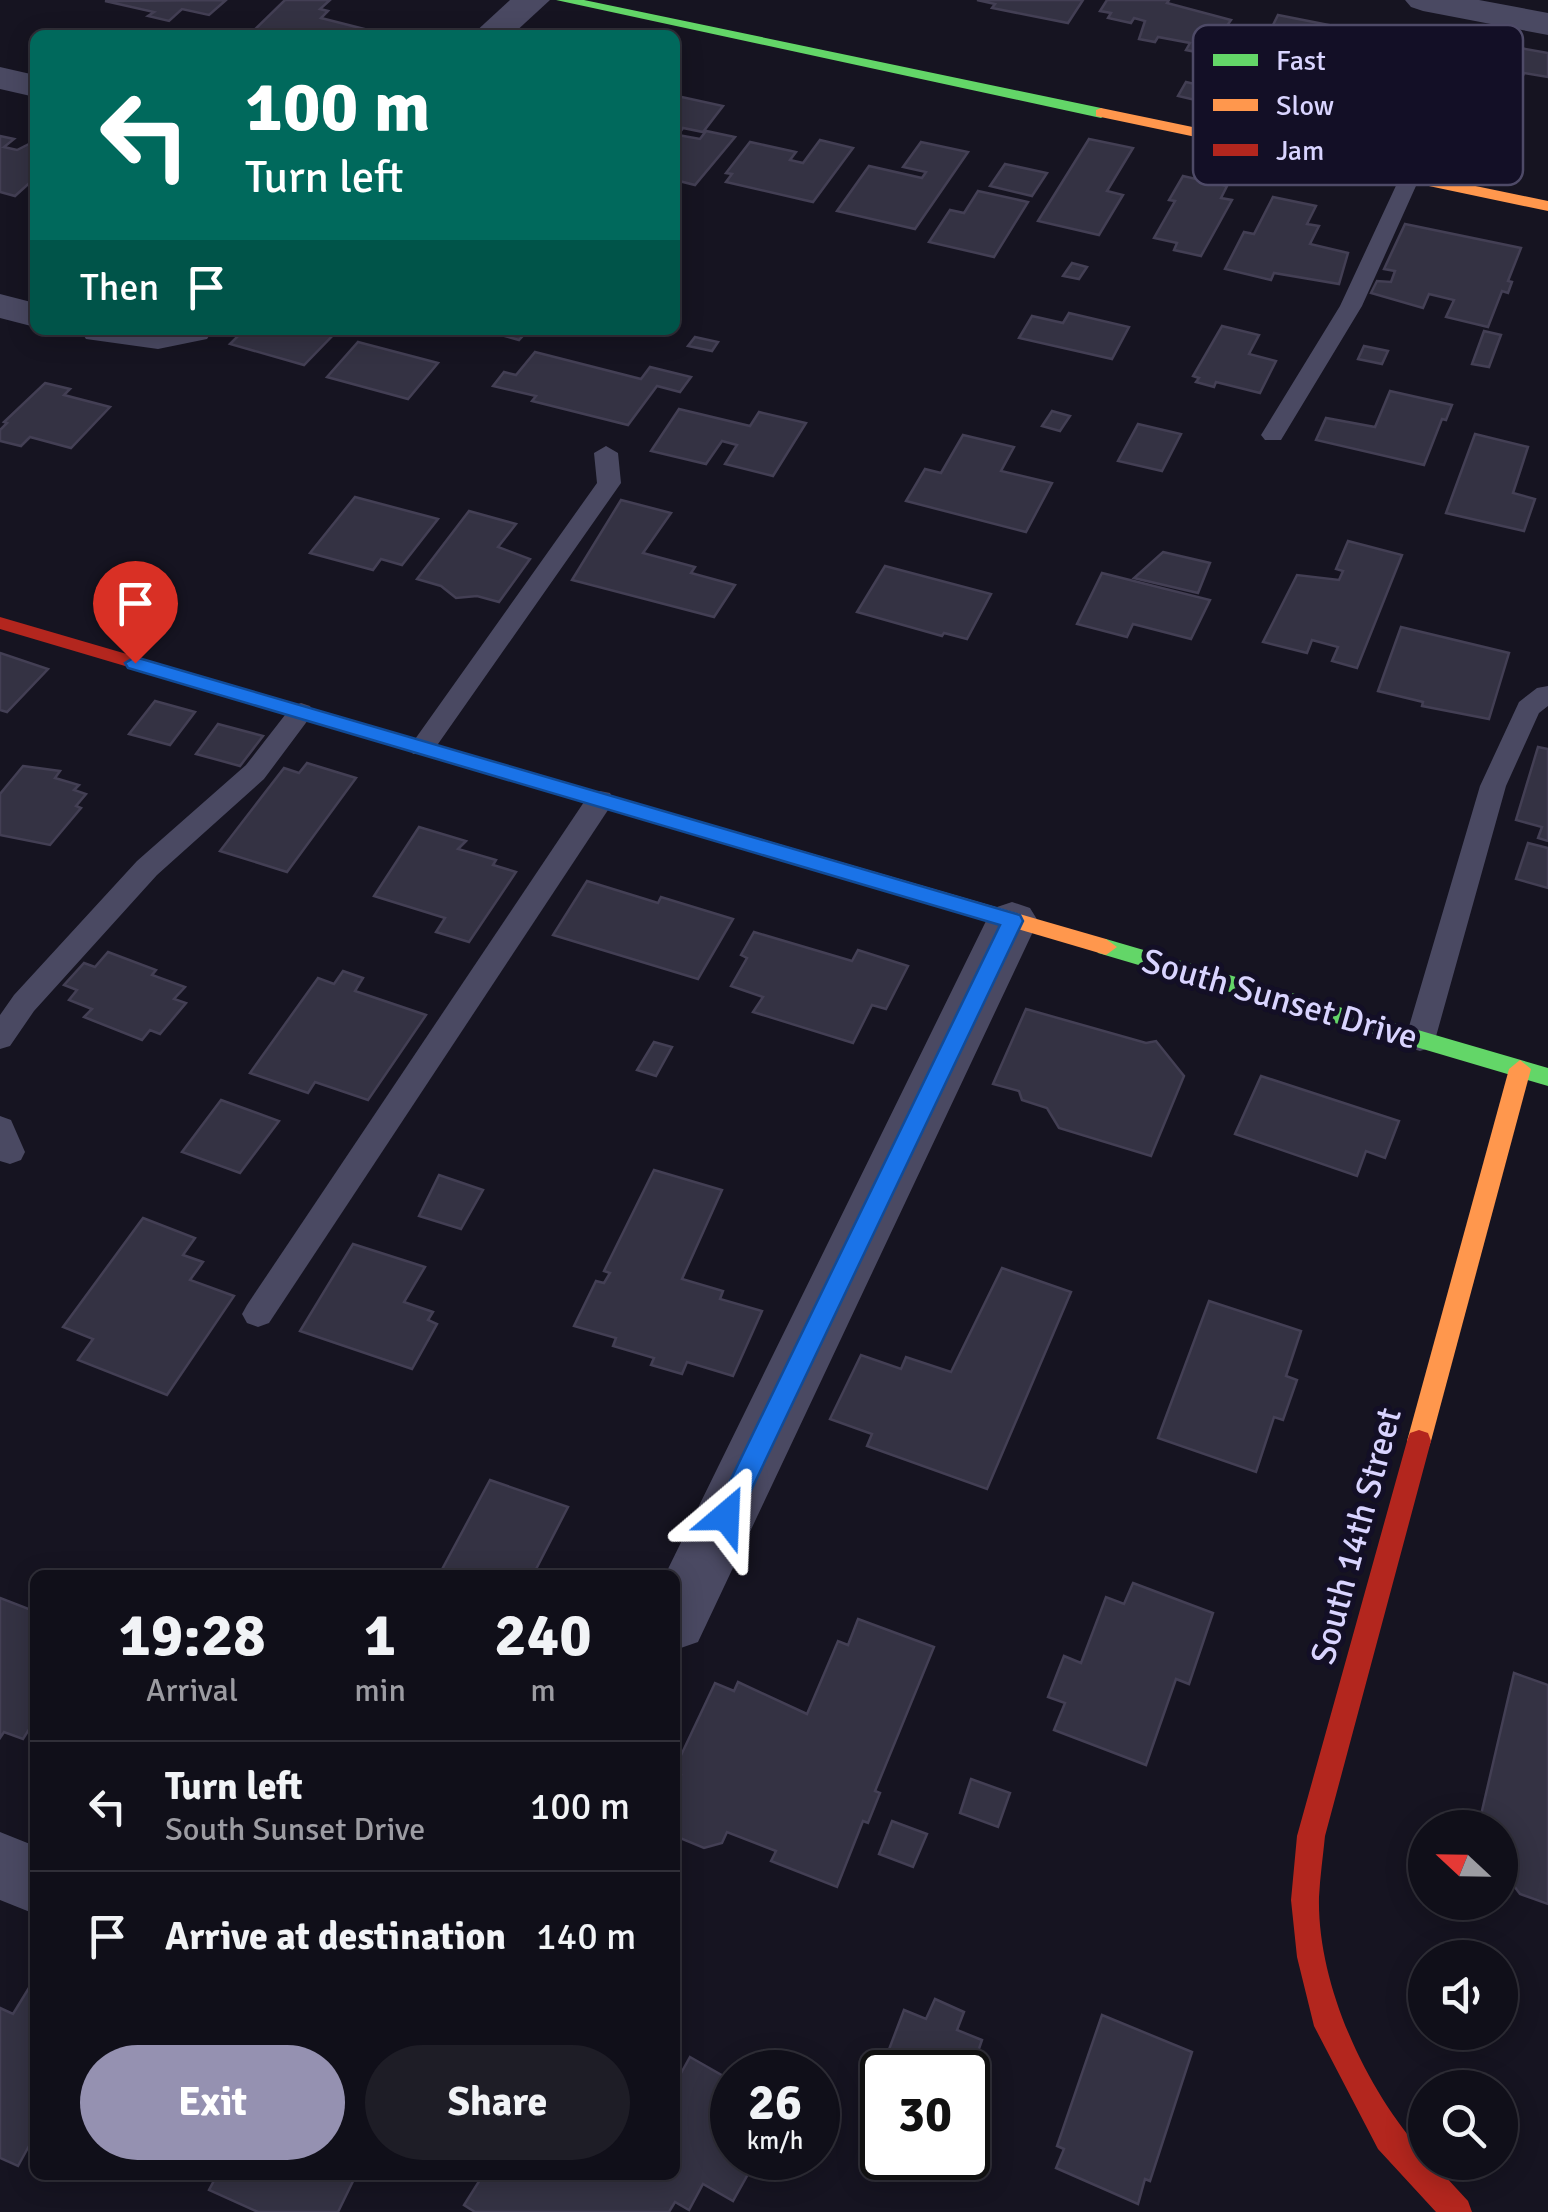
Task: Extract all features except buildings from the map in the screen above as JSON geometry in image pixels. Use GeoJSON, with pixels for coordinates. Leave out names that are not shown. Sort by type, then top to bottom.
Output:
{"type":"FeatureCollection","features":[{"type":"Feature","properties":{"kind":"street"},"geometry":{"type":"LineString","coordinates":[[496,30],[532,0]]}},
{"type":"Feature","properties":{"kind":"street"},"geometry":{"type":"LineString","coordinates":[[563,0],[1193,132]]}},
{"type":"Feature","properties":{"kind":"street"},"geometry":{"type":"LineString","coordinates":[[1423,0],[1548,24]]}},
{"type":"Feature","properties":{"kind":"street"},"geometry":{"type":"LineString","coordinates":[[0,78],[30,85]]}},
{"type":"Feature","properties":{"kind":"street"},"geometry":{"type":"LineString","coordinates":[[1448,185],[1548,206]]}},
{"type":"Feature","properties":{"kind":"street"},"geometry":{"type":"LineString","coordinates":[[0,306],[30,314]]}},
{"type":"Feature","properties":{"kind":"street","name":"South Sunset Drive"},"geometry":{"type":"LineString","coordinates":[[0,623],[1548,1077]]}},
{"type":"Feature","properties":{"kind":"street"},"geometry":{"type":"LineString","coordinates":[[680,1611],[1012,921]]}},
{"type":"Feature","properties":{"kind":"street","name":"South 14th Street"},"geometry":{"type":"LineString","coordinates":[[1457,2212],[1389,2138],[1330,2026],[1311,1957],[1305,1900],[1311,1836],[1520,1069]]}},
{"type":"Feature","properties":{"kind":"street"},"geometry":{"type":"LineString","coordinates":[[0,1865],[30,1879]]}},
{"type":"Feature","properties":{"kind":"lane"},"geometry":{"type":"LineString","coordinates":[[1273,435],[1350,306],[1406,185]]}},
{"type":"Feature","properties":{"kind":"lane"},"geometry":{"type":"LineString","coordinates":[[422,748],[609,483],[606,453]]}},
{"type":"Feature","properties":{"kind":"lane"},"geometry":{"type":"LineString","coordinates":[[1420,1040],[1494,786],[1528,708],[1546,694]]}},
{"type":"Feature","properties":{"kind":"lane"},"geometry":{"type":"LineString","coordinates":[[0,1038],[24,1003],[147,868],[255,772],[301,712]]}},
{"type":"Feature","properties":{"kind":"lane"},"geometry":{"type":"LineString","coordinates":[[258,1314],[600,800]]}},
{"type":"Feature","properties":{"kind":"traffic: fast"},"geometry":{"type":"LineString","coordinates":[[563,0],[1101,113]]}},
{"type":"Feature","properties":{"kind":"traffic: fast"},"geometry":{"type":"LineString","coordinates":[[1106,947],[1548,1077]]}},
{"type":"Feature","properties":{"kind":"traffic: slow"},"geometry":{"type":"LineString","coordinates":[[1101,113],[1193,132]]}},
{"type":"Feature","properties":{"kind":"traffic: slow"},"geometry":{"type":"LineString","coordinates":[[1447,185],[1548,206]]}},
{"type":"Feature","properties":{"kind":"traffic: slow"},"geometry":{"type":"LineString","coordinates":[[592,797],[1106,947]]}},
{"type":"Feature","properties":{"kind":"traffic: slow"},"geometry":{"type":"LineString","coordinates":[[1419,1441],[1520,1069]]}},
{"type":"Feature","properties":{"kind":"traffic: jam"},"geometry":{"type":"LineString","coordinates":[[0,623],[592,797]]}},
{"type":"Feature","properties":{"kind":"traffic: jam"},"geometry":{"type":"LineString","coordinates":[[1419,1441],[1311,1836],[1305,1900],[1311,1957],[1329,2026],[1389,2138],[1457,2212]]}},
{"type":"Feature","properties":{"kind":"route"},"geometry":{"type":"LineString","coordinates":[[135,663],[1012,921],[726,1516]]}}]}
